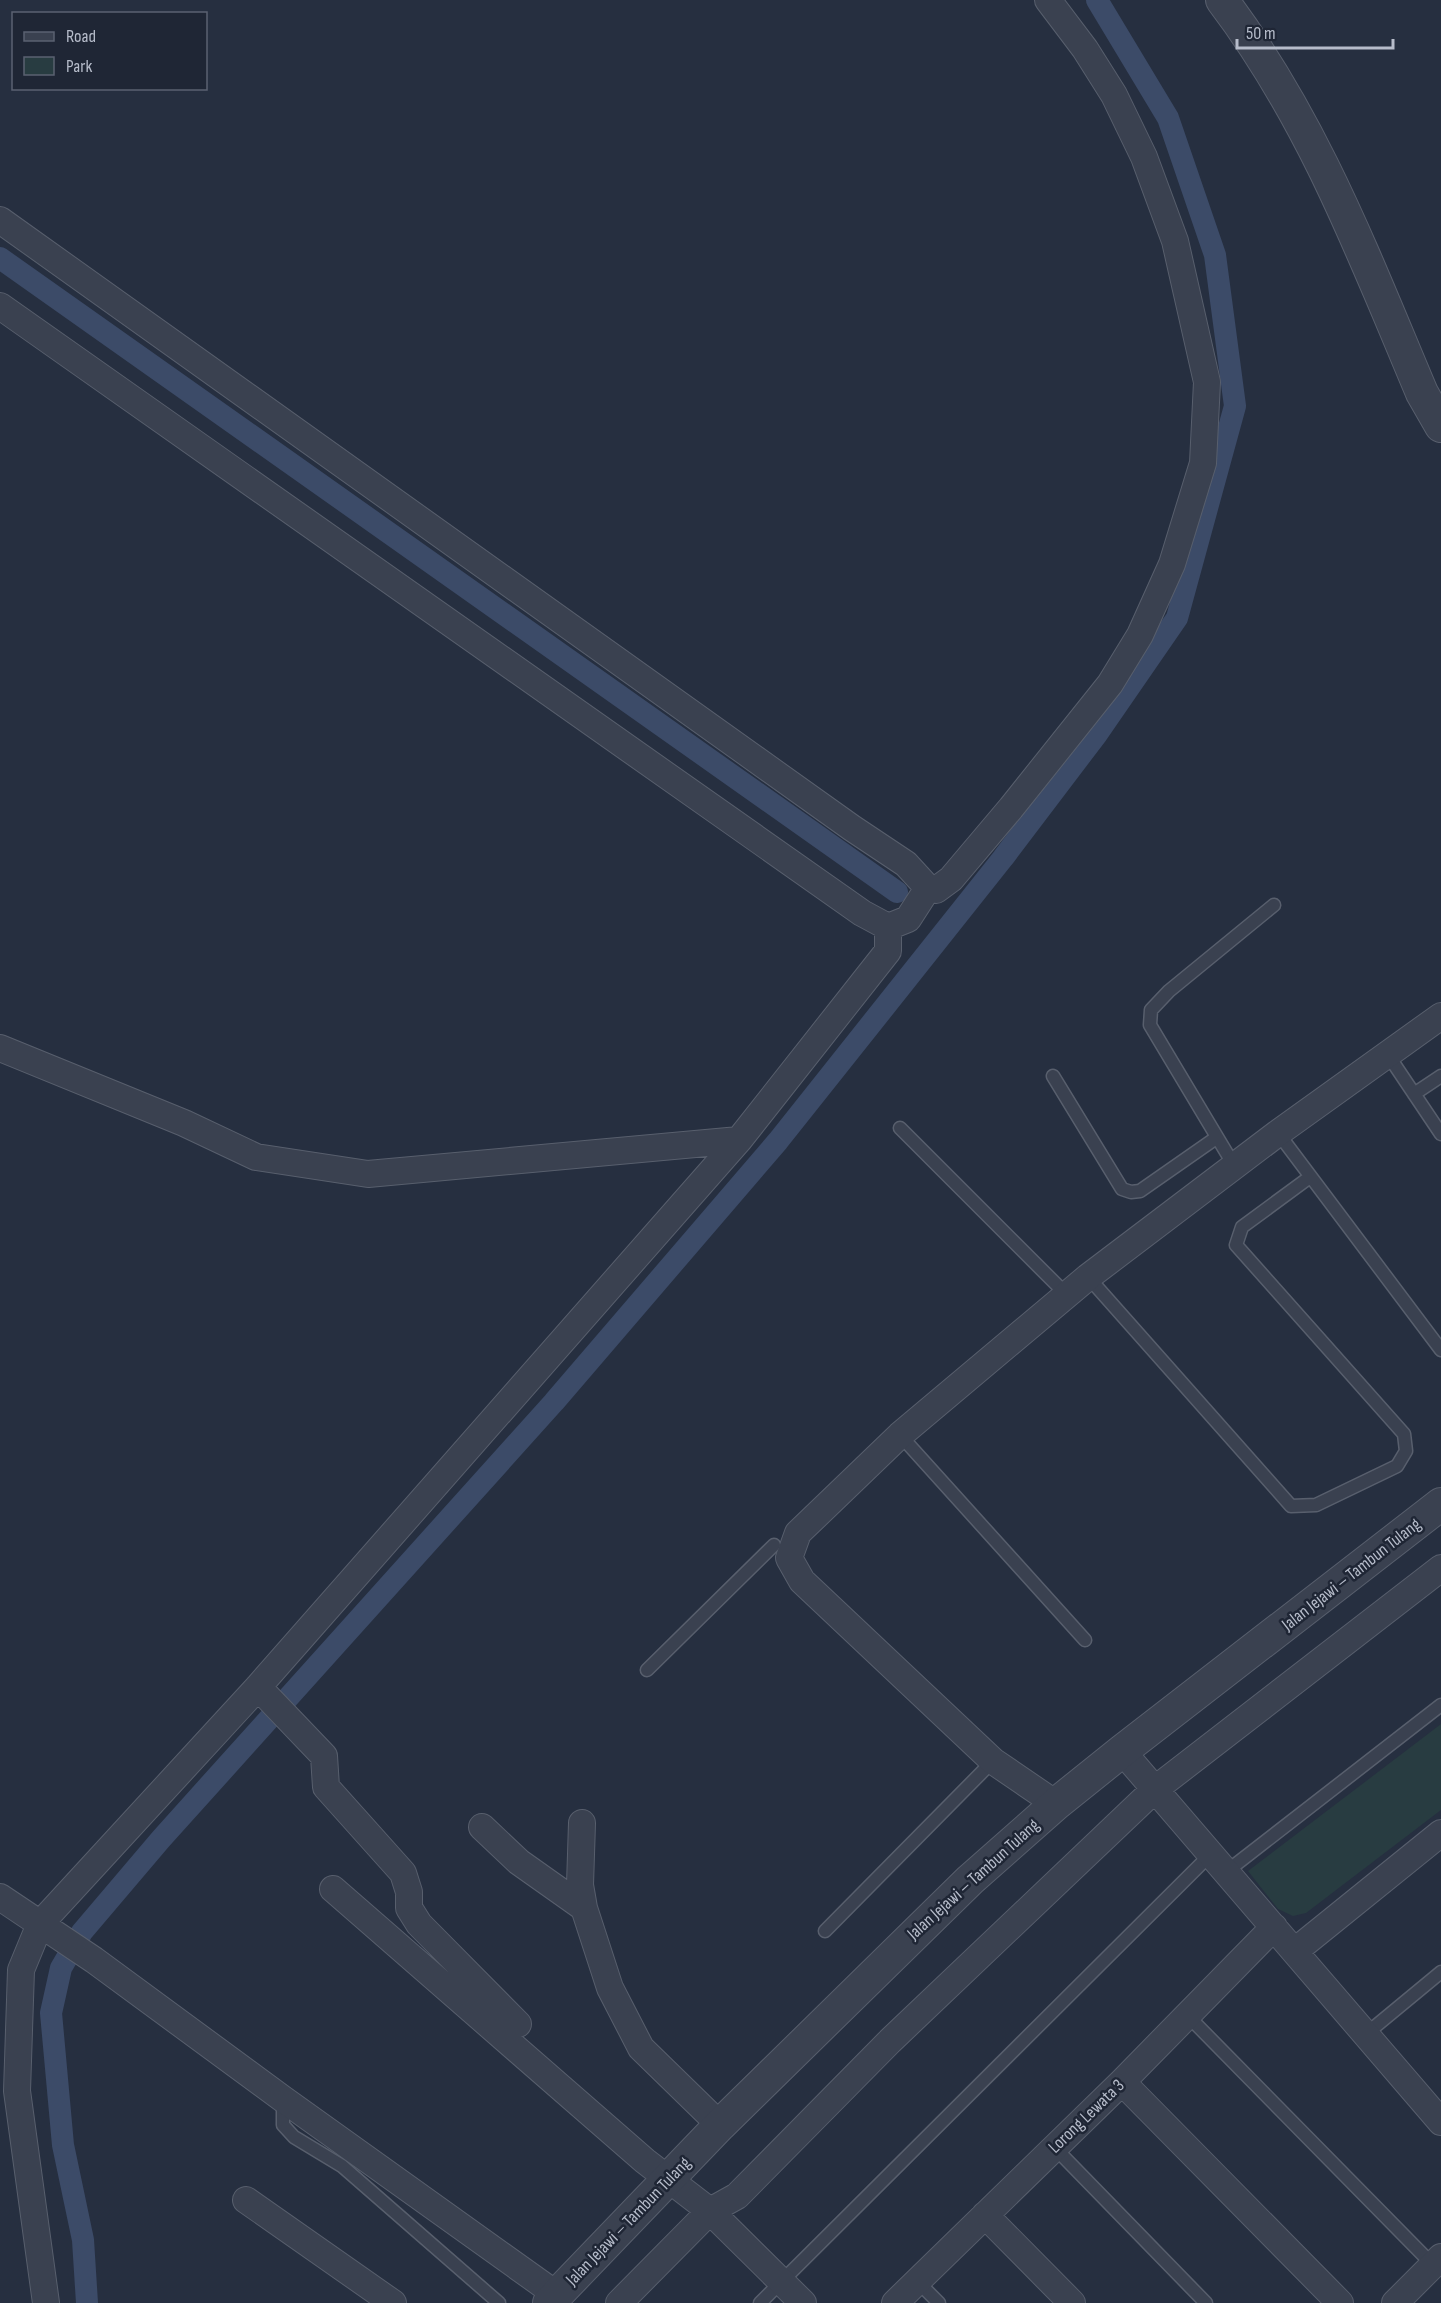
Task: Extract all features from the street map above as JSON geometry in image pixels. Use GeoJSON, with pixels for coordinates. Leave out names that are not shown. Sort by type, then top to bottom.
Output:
{"type":"FeatureCollection","features":[{"type":"Feature","properties":{"kind":"street"},"geometry":{"type":"LineString","coordinates":[[0,220],[852,828],[906,864],[928,888],[936,890],[951,879],[1011,808],[1110,684],[1140,634],[1173,564],[1203,464],[1207,382],[1175,241],[1144,157],[1114,95],[1085,49],[1048,0]]}},
{"type":"Feature","properties":{"kind":"street"},"geometry":{"type":"LineString","coordinates":[[1222,0],[1254,42],[1330,176],[1422,393],[1441,426]]}},
{"type":"Feature","properties":{"kind":"street"},"geometry":{"type":"LineString","coordinates":[[0,306],[852,906],[888,927]]}},
{"type":"Feature","properties":{"kind":"street"},"geometry":{"type":"LineString","coordinates":[[888,927],[908,919],[928,888]]}},
{"type":"Feature","properties":{"kind":"street"},"geometry":{"type":"LineString","coordinates":[[46,2303],[8,2089],[21,1970],[48,1929],[263,1692],[739,1140],[888,951],[888,927]]}},
{"type":"Feature","properties":{"kind":"street"},"geometry":{"type":"LineString","coordinates":[[1056,1804],[993,1761],[802,1581],[789,1558],[798,1533],[900,1435],[1088,1277],[1278,1133],[1441,1016]]}},
{"type":"Feature","properties":{"kind":"street"},"geometry":{"type":"LineString","coordinates":[[0,1048],[184,1123],[256,1157],[368,1174],[739,1140]]}},
{"type":"Feature","properties":{"kind":"street","name":"Jalan Jejawi – Tambun Tulang"},"geometry":{"type":"LineString","coordinates":[[553,2299],[720,2125],[886,1960],[1056,1804],[1441,1504]]}},
{"type":"Feature","properties":{"kind":"street"},"geometry":{"type":"LineString","coordinates":[[619,2303],[710,2211],[737,2196],[890,2041],[1154,1790],[1441,1568]]}},
{"type":"Feature","properties":{"kind":"street"},"geometry":{"type":"LineString","coordinates":[[263,1692],[324,1756],[326,1787],[403,1873],[409,1892],[409,1908],[419,1924],[518,2024]]}},
{"type":"Feature","properties":{"kind":"street"},"geometry":{"type":"LineString","coordinates":[[1122,1751],[1366,2034],[1436,2105]]}},
{"type":"Feature","properties":{"kind":"street"},"geometry":{"type":"LineString","coordinates":[[582,1823],[580,1885],[584,1908],[610,1988],[641,2048],[720,2125]]}},
{"type":"Feature","properties":{"kind":"street"},"geometry":{"type":"LineString","coordinates":[[482,1827],[519,1862],[584,1908]]}},
{"type":"Feature","properties":{"kind":"street"},"geometry":{"type":"LineString","coordinates":[[1295,1951],[1441,1833]]}},
{"type":"Feature","properties":{"kind":"street"},"geometry":{"type":"LineString","coordinates":[[333,1889],[668,2180],[710,2211],[803,2303]]}},
{"type":"Feature","properties":{"kind":"street"},"geometry":{"type":"LineString","coordinates":[[0,1897],[94,1960],[553,2299]]}},
{"type":"Feature","properties":{"kind":"street","name":"Lorong Lewata 3"},"geometry":{"type":"LineString","coordinates":[[895,2303],[1122,2082],[1274,1927]]}},
{"type":"Feature","properties":{"kind":"street"},"geometry":{"type":"LineString","coordinates":[[1122,2082],[1340,2303]]}},
{"type":"Feature","properties":{"kind":"street"},"geometry":{"type":"LineString","coordinates":[[246,2200],[393,2303]]}},
{"type":"Feature","properties":{"kind":"street"},"geometry":{"type":"LineString","coordinates":[[985,2215],[1072,2303]]}},
{"type":"Feature","properties":{"kind":"street"},"geometry":{"type":"LineString","coordinates":[[1395,2303],[1437,2261]]}},
{"type":"Feature","properties":{"kind":"lane"},"geometry":{"type":"LineString","coordinates":[[1234,1167],[1150,1025],[1151,1010],[1169,991],[1274,905]]}},
{"type":"Feature","properties":{"kind":"lane"},"geometry":{"type":"LineString","coordinates":[[1388,1055],[1441,1134]]}},
{"type":"Feature","properties":{"kind":"lane"},"geometry":{"type":"LineString","coordinates":[[1053,1076],[1122,1189],[1131,1192],[1140,1191],[1216,1138]]}},
{"type":"Feature","properties":{"kind":"lane"},"geometry":{"type":"LineString","coordinates":[[1414,1094],[1441,1076]]}},
{"type":"Feature","properties":{"kind":"lane"},"geometry":{"type":"LineString","coordinates":[[900,1128],[1068,1294]]}},
{"type":"Feature","properties":{"kind":"lane"},"geometry":{"type":"LineString","coordinates":[[1278,1133],[1441,1350]]}},
{"type":"Feature","properties":{"kind":"lane"},"geometry":{"type":"LineString","coordinates":[[1088,1277],[1291,1506],[1316,1505],[1397,1466],[1406,1451],[1404,1434],[1236,1245],[1242,1227],[1310,1177]]}},
{"type":"Feature","properties":{"kind":"lane"},"geometry":{"type":"LineString","coordinates":[[900,1435],[1085,1640]]}},
{"type":"Feature","properties":{"kind":"lane"},"geometry":{"type":"LineString","coordinates":[[647,1670],[774,1545]]}},
{"type":"Feature","properties":{"kind":"lane"},"geometry":{"type":"LineString","coordinates":[[760,2303],[1219,1863],[1441,1705]]}},
{"type":"Feature","properties":{"kind":"lane"},"geometry":{"type":"LineString","coordinates":[[825,1931],[993,1761]]}},
{"type":"Feature","properties":{"kind":"lane"},"geometry":{"type":"LineString","coordinates":[[1366,2034],[1441,1972]]}},
{"type":"Feature","properties":{"kind":"lane"},"geometry":{"type":"LineString","coordinates":[[1187,2015],[1437,2261]]}},
{"type":"Feature","properties":{"kind":"lane"},"geometry":{"type":"LineString","coordinates":[[283,2099],[283,2125],[294,2137],[342,2166],[499,2303]]}},
{"type":"Feature","properties":{"kind":"lane"},"geometry":{"type":"LineString","coordinates":[[1054,2147],[1206,2303]]}},
{"type":"Feature","properties":{"kind":"lane"},"geometry":{"type":"LineString","coordinates":[[917,2281],[939,2303]]}},
{"type":"Feature","properties":{"kind":"green space"},"geometry":{"type":"Polygon","coordinates":[[[1441,1724],[1441,1810],[1306,1913],[1293,1916],[1278,1909],[1248,1871],[1441,1724]]]}},
{"type":"Feature","properties":{"kind":"waterway"},"geometry":{"type":"LineString","coordinates":[[87,2303],[83,2240],[63,2145],[51,2013],[61,1968],[82,1932],[161,1839],[554,1402],[778,1141],[1003,858],[1097,734],[1177,618],[1235,406],[1215,255],[1168,118],[1097,0]]}},
{"type":"Feature","properties":{"kind":"waterway"},"geometry":{"type":"LineString","coordinates":[[0,258],[897,892]]}}]}
